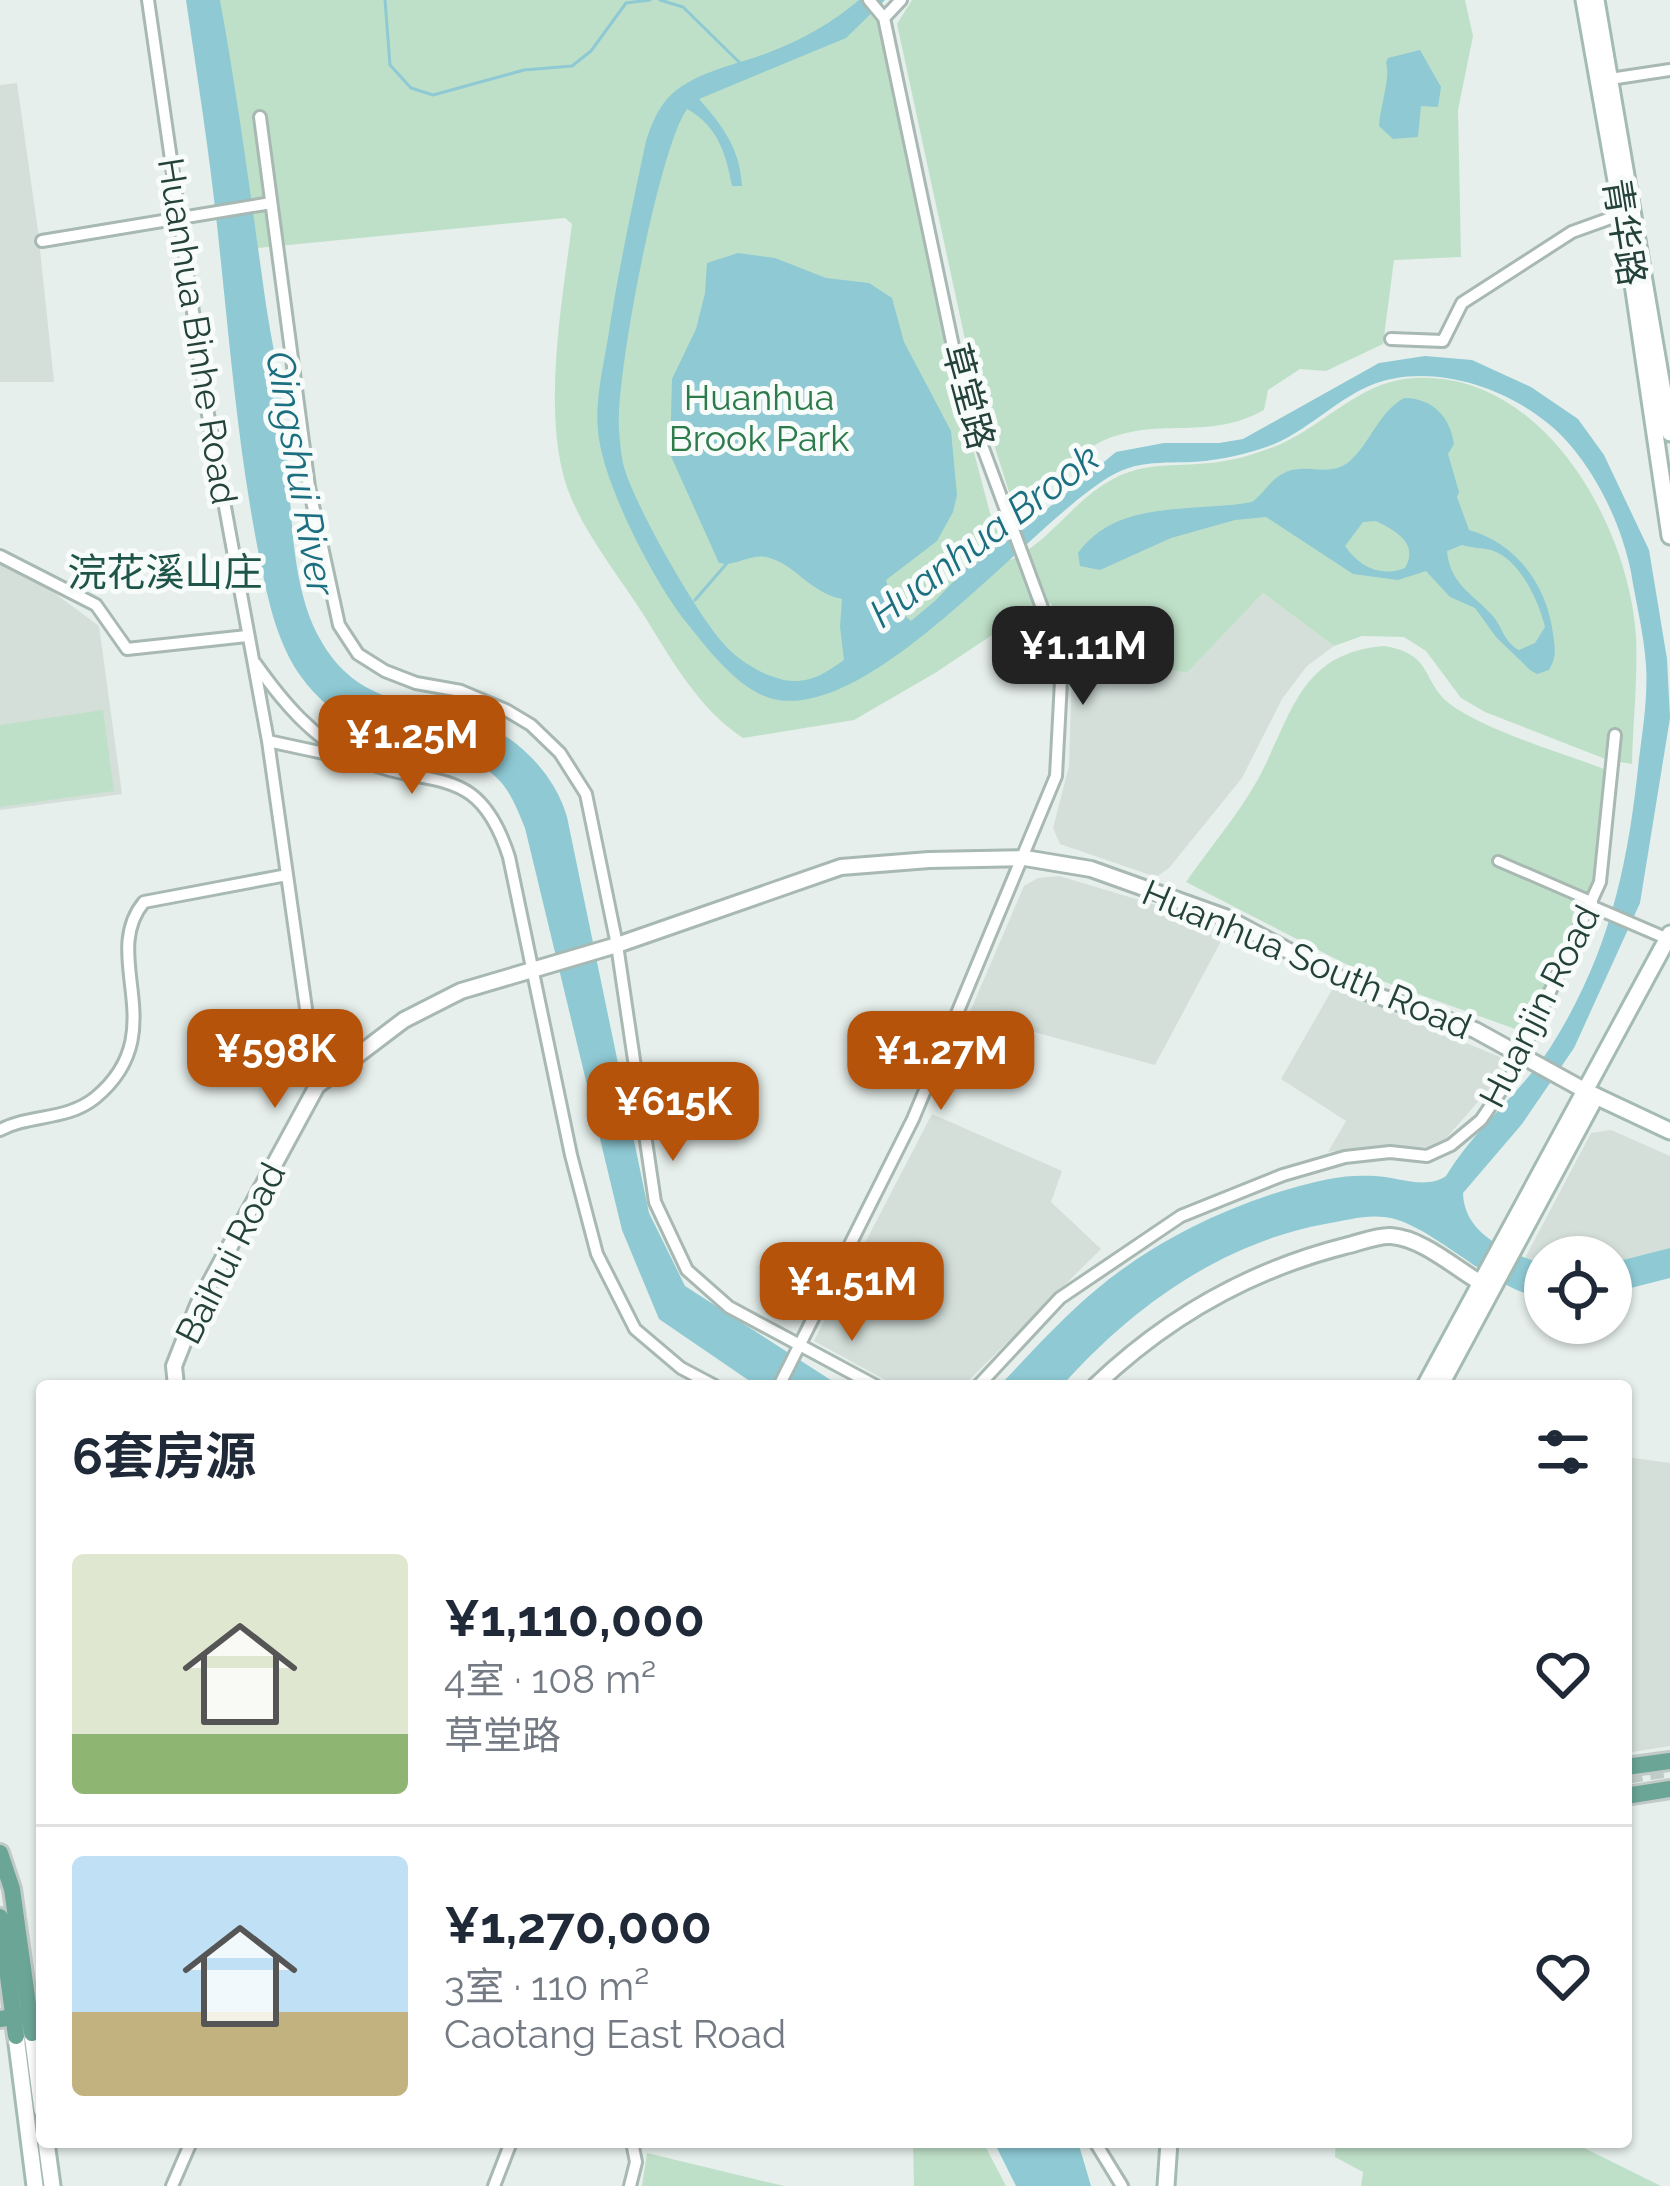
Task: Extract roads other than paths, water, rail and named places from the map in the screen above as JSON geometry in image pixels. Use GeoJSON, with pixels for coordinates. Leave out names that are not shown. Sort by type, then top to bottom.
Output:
{"type":"FeatureCollection","features":[{"type":"Feature","properties":{"kind":"main road","name":"青华路"},"geometry":{"type":"LineString","coordinates":[[1584,0],[1622,214],[1670,536]]}},
{"type":"Feature","properties":{"kind":"main road","name":"青华路"},"geometry":{"type":"LineString","coordinates":[[1596,0],[1670,433]]}},
{"type":"Feature","properties":{"kind":"main road"},"geometry":{"type":"LineString","coordinates":[[1429,1380],[1510,1242],[1669,936]]}},
{"type":"Feature","properties":{"kind":"main road"},"geometry":{"type":"LineString","coordinates":[[1650,976],[1670,970]]}},
{"type":"Feature","properties":{"kind":"main road"},"geometry":{"type":"LineString","coordinates":[[1590,1093],[1670,1132]]}},
{"type":"Feature","properties":{"kind":"main road"},"geometry":{"type":"LineString","coordinates":[[1443,1380],[1487,1282]]}},
{"type":"Feature","properties":{"kind":"main road"},"geometry":{"type":"LineString","coordinates":[[1632,1766],[1670,1760]]}},
{"type":"Feature","properties":{"kind":"main road"},"geometry":{"type":"LineString","coordinates":[[1632,1795],[1670,1790]]}},
{"type":"Feature","properties":{"kind":"main road"},"geometry":{"type":"LineString","coordinates":[[0,1852],[12,1889],[35,2186]]}},
{"type":"Feature","properties":{"kind":"main road"},"geometry":{"type":"LineString","coordinates":[[0,1918],[36,2084]]}},
{"type":"Feature","properties":{"kind":"main road"},"geometry":{"type":"LineString","coordinates":[[47,2148],[52,2186]]}},
{"type":"Feature","properties":{"kind":"main road"},"geometry":{"type":"LineString","coordinates":[[1162,2186],[1165,2148]]}},
{"type":"Feature","properties":{"kind":"street","name":"Huanhua Binhe Road"},"geometry":{"type":"LineString","coordinates":[[148,0],[207,409],[268,741],[316,1087]]}},
{"type":"Feature","properties":{"kind":"street"},"geometry":{"type":"LineString","coordinates":[[869,0],[882,14],[901,0]]}},
{"type":"Feature","properties":{"kind":"street","name":"草堂路"},"geometry":{"type":"LineString","coordinates":[[782,1380],[913,1119],[1056,776],[1061,681],[1047,619],[963,394],[882,14]]}},
{"type":"Feature","properties":{"kind":"street"},"geometry":{"type":"LineString","coordinates":[[1610,79],[1670,70]]}},
{"type":"Feature","properties":{"kind":"street"},"geometry":{"type":"LineString","coordinates":[[260,118],[309,487],[339,625],[358,653],[385,671],[416,683],[461,691],[506,710],[531,725],[560,753],[586,794],[655,1202],[687,1270],[729,1306],[864,1380]]}},
{"type":"Feature","properties":{"kind":"street"},"geometry":{"type":"LineString","coordinates":[[42,241],[271,203]]}},
{"type":"Feature","properties":{"kind":"street"},"geometry":{"type":"LineString","coordinates":[[1391,339],[1443,341],[1462,303],[1572,232],[1622,214]]}},
{"type":"Feature","properties":{"kind":"street"},"geometry":{"type":"LineString","coordinates":[[0,556],[96,604],[127,650],[247,636]]}},
{"type":"Feature","properties":{"kind":"street","name":"Huanhua Binhe Road"},"geometry":{"type":"LineString","coordinates":[[254,661],[301,719],[330,744],[360,760]]}},
{"type":"Feature","properties":{"kind":"street","name":"Huanjin Road"},"geometry":{"type":"LineString","coordinates":[[984,1380],[1060,1298],[1180,1216],[1282,1175],[1346,1156],[1390,1152],[1427,1156],[1451,1145],[1481,1120],[1514,1073],[1519,1053],[1544,1010],[1600,882],[1615,735]]}},
{"type":"Feature","properties":{"kind":"street","name":"Huanhua Binhe Road"},"geometry":{"type":"LineString","coordinates":[[268,741],[445,781],[487,807],[509,857],[571,1155],[597,1254],[635,1329],[704,1380]]}},
{"type":"Feature","properties":{"kind":"street","name":"Huanhua South Road"},"geometry":{"type":"LineString","coordinates":[[531,972],[841,867],[1025,858],[1091,869],[1225,917],[1364,991],[1474,1030],[1590,1093]]}},
{"type":"Feature","properties":{"kind":"street"},"geometry":{"type":"LineString","coordinates":[[1498,861],[1611,915],[1669,936]]}},
{"type":"Feature","properties":{"kind":"street"},"geometry":{"type":"LineString","coordinates":[[0,1130],[61,1117],[95,1097],[120,1069],[130,1050],[136,1018],[130,922],[145,902],[287,875]]}},
{"type":"Feature","properties":{"kind":"street","name":"Baihui Road"},"geometry":{"type":"LineString","coordinates":[[175,1380],[174,1366],[198,1305],[316,1087],[404,1020],[460,991],[531,972]]}},
{"type":"Feature","properties":{"kind":"street"},"geometry":{"type":"LineString","coordinates":[[1101,1380],[1128,1354],[1232,1286],[1321,1252],[1388,1236],[1411,1241],[1487,1282]]}},
{"type":"Feature","properties":{"kind":"street"},"geometry":{"type":"LineString","coordinates":[[172,2186],[188,2148]]}},
{"type":"Feature","properties":{"kind":"street"},"geometry":{"type":"LineString","coordinates":[[494,2186],[509,2148]]}},
{"type":"Feature","properties":{"kind":"street"},"geometry":{"type":"LineString","coordinates":[[630,2186],[636,2162],[633,2148]]}},
{"type":"Feature","properties":{"kind":"street"},"geometry":{"type":"LineString","coordinates":[[1099,2148],[1122,2186]]}},
{"type":"Feature","properties":{"kind":"water"},"geometry":{"type":"Polygon","coordinates":[[[186,0],[220,0],[283,408],[296,563],[309,616],[335,661],[370,689],[491,728],[520,747],[544,772],[567,817],[649,1213],[685,1286],[831,1380],[748,1380],[659,1319],[622,1230],[525,828],[511,797],[478,763],[351,721],[326,704],[302,678],[285,649],[265,583],[244,469],[186,0]]]}},
{"type":"Feature","properties":{"kind":"water"},"geometry":{"type":"Polygon","coordinates":[[[859,0],[885,0],[846,38],[699,99],[729,139],[742,186],[732,186],[719,142],[687,109],[652,214],[620,403],[623,463],[653,532],[711,628],[729,650],[755,669],[775,678],[802,681],[844,660],[842,599],[766,557],[719,563],[670,454],[672,379],[696,329],[707,263],[738,253],[775,258],[826,278],[869,283],[892,298],[904,342],[951,431],[957,495],[937,541],[886,580],[893,605],[911,621],[999,533],[1041,514],[1116,452],[1164,443],[1243,439],[1379,363],[1425,356],[1472,360],[1531,387],[1578,419],[1604,455],[1649,550],[1667,659],[1670,718],[1640,903],[1574,1048],[1522,1124],[1463,1193],[1465,1208],[1480,1232],[1524,1256],[1524,1293],[1415,1227],[1379,1217],[1353,1219],[1287,1233],[1214,1263],[1148,1305],[1068,1380],[1005,1380],[1122,1269],[1206,1220],[1267,1196],[1334,1178],[1375,1176],[1421,1182],[1446,1176],[1550,1048],[1601,944],[1629,837],[1645,712],[1645,653],[1622,539],[1601,490],[1571,446],[1530,410],[1505,396],[1450,379],[1422,376],[1369,386],[1262,448],[1219,459],[1122,470],[1076,501],[902,652],[856,681],[813,698],[773,699],[748,687],[714,655],[673,604],[631,531],[602,452],[600,384],[646,141],[657,114],[677,90],[701,76],[806,36],[859,0]]]}},
{"type":"Feature","properties":{"kind":"water"},"geometry":{"type":"Polygon","coordinates":[[[1420,50],[1441,87],[1438,107],[1421,106],[1418,137],[1393,139],[1379,126],[1386,63],[1388,58],[1420,50]]]}},
{"type":"Feature","properties":{"kind":"water"},"geometry":{"type":"Polygon","coordinates":[[[1404,398],[1423,401],[1449,425],[1454,444],[1448,454],[1469,530],[1515,556],[1544,599],[1555,648],[1549,670],[1537,674],[1530,670],[1475,608],[1450,597],[1426,571],[1398,580],[1353,574],[1266,517],[1235,520],[1171,538],[1100,570],[1080,566],[1078,553],[1114,523],[1158,511],[1252,502],[1286,472],[1342,466],[1404,398]],[[1376,521],[1363,522],[1345,546],[1371,568],[1387,572],[1405,568],[1407,545],[1376,521]],[[1462,545],[1447,551],[1457,579],[1494,617],[1514,647],[1519,650],[1535,643],[1545,627],[1519,571],[1491,550],[1462,545]]]}},
{"type":"Feature","properties":{"kind":"water"},"geometry":{"type":"Polygon","coordinates":[[[1670,1248],[1670,1278],[1632,1288],[1632,1258],[1670,1248]]]}},
{"type":"Feature","properties":{"kind":"water"},"geometry":{"type":"Polygon","coordinates":[[[997,2148],[1080,2148],[1091,2186],[1016,2186],[997,2148]]]}},
{"type":"Feature","properties":{"kind":"waterway"},"geometry":{"type":"LineString","coordinates":[[385,0],[390,65],[411,88],[433,95],[524,70],[572,66],[591,51],[626,3],[650,0]]}},
{"type":"Feature","properties":{"kind":"waterway"},"geometry":{"type":"LineString","coordinates":[[660,0],[683,7],[741,64]]}},
{"type":"Feature","properties":{"kind":"waterway"},"geometry":{"type":"LineString","coordinates":[[695,600],[728,562]]}},
{"type":"Feature","properties":{"kind":"tunnel"},"geometry":{"type":"LineString","coordinates":[[1632,1775],[1663,1770]]}},
{"type":"Feature","properties":{"kind":"district","name":"浣花溪山庄"},"geometry":{"type":"Point","coordinates":[165,572]}},
{"type":"Feature","properties":{"kind":"park label","name":"Huanhua Brook Park"},"geometry":{"type":"Point","coordinates":[759,418]}},
{"type":"Feature","properties":{"kind":"water label","name":"Qingshui River"},"geometry":{"type":"Point","coordinates":[301,473]}},
{"type":"Feature","properties":{"kind":"water label","name":"Huanhua Brook"},"geometry":{"type":"Point","coordinates":[984,535]}}]}
